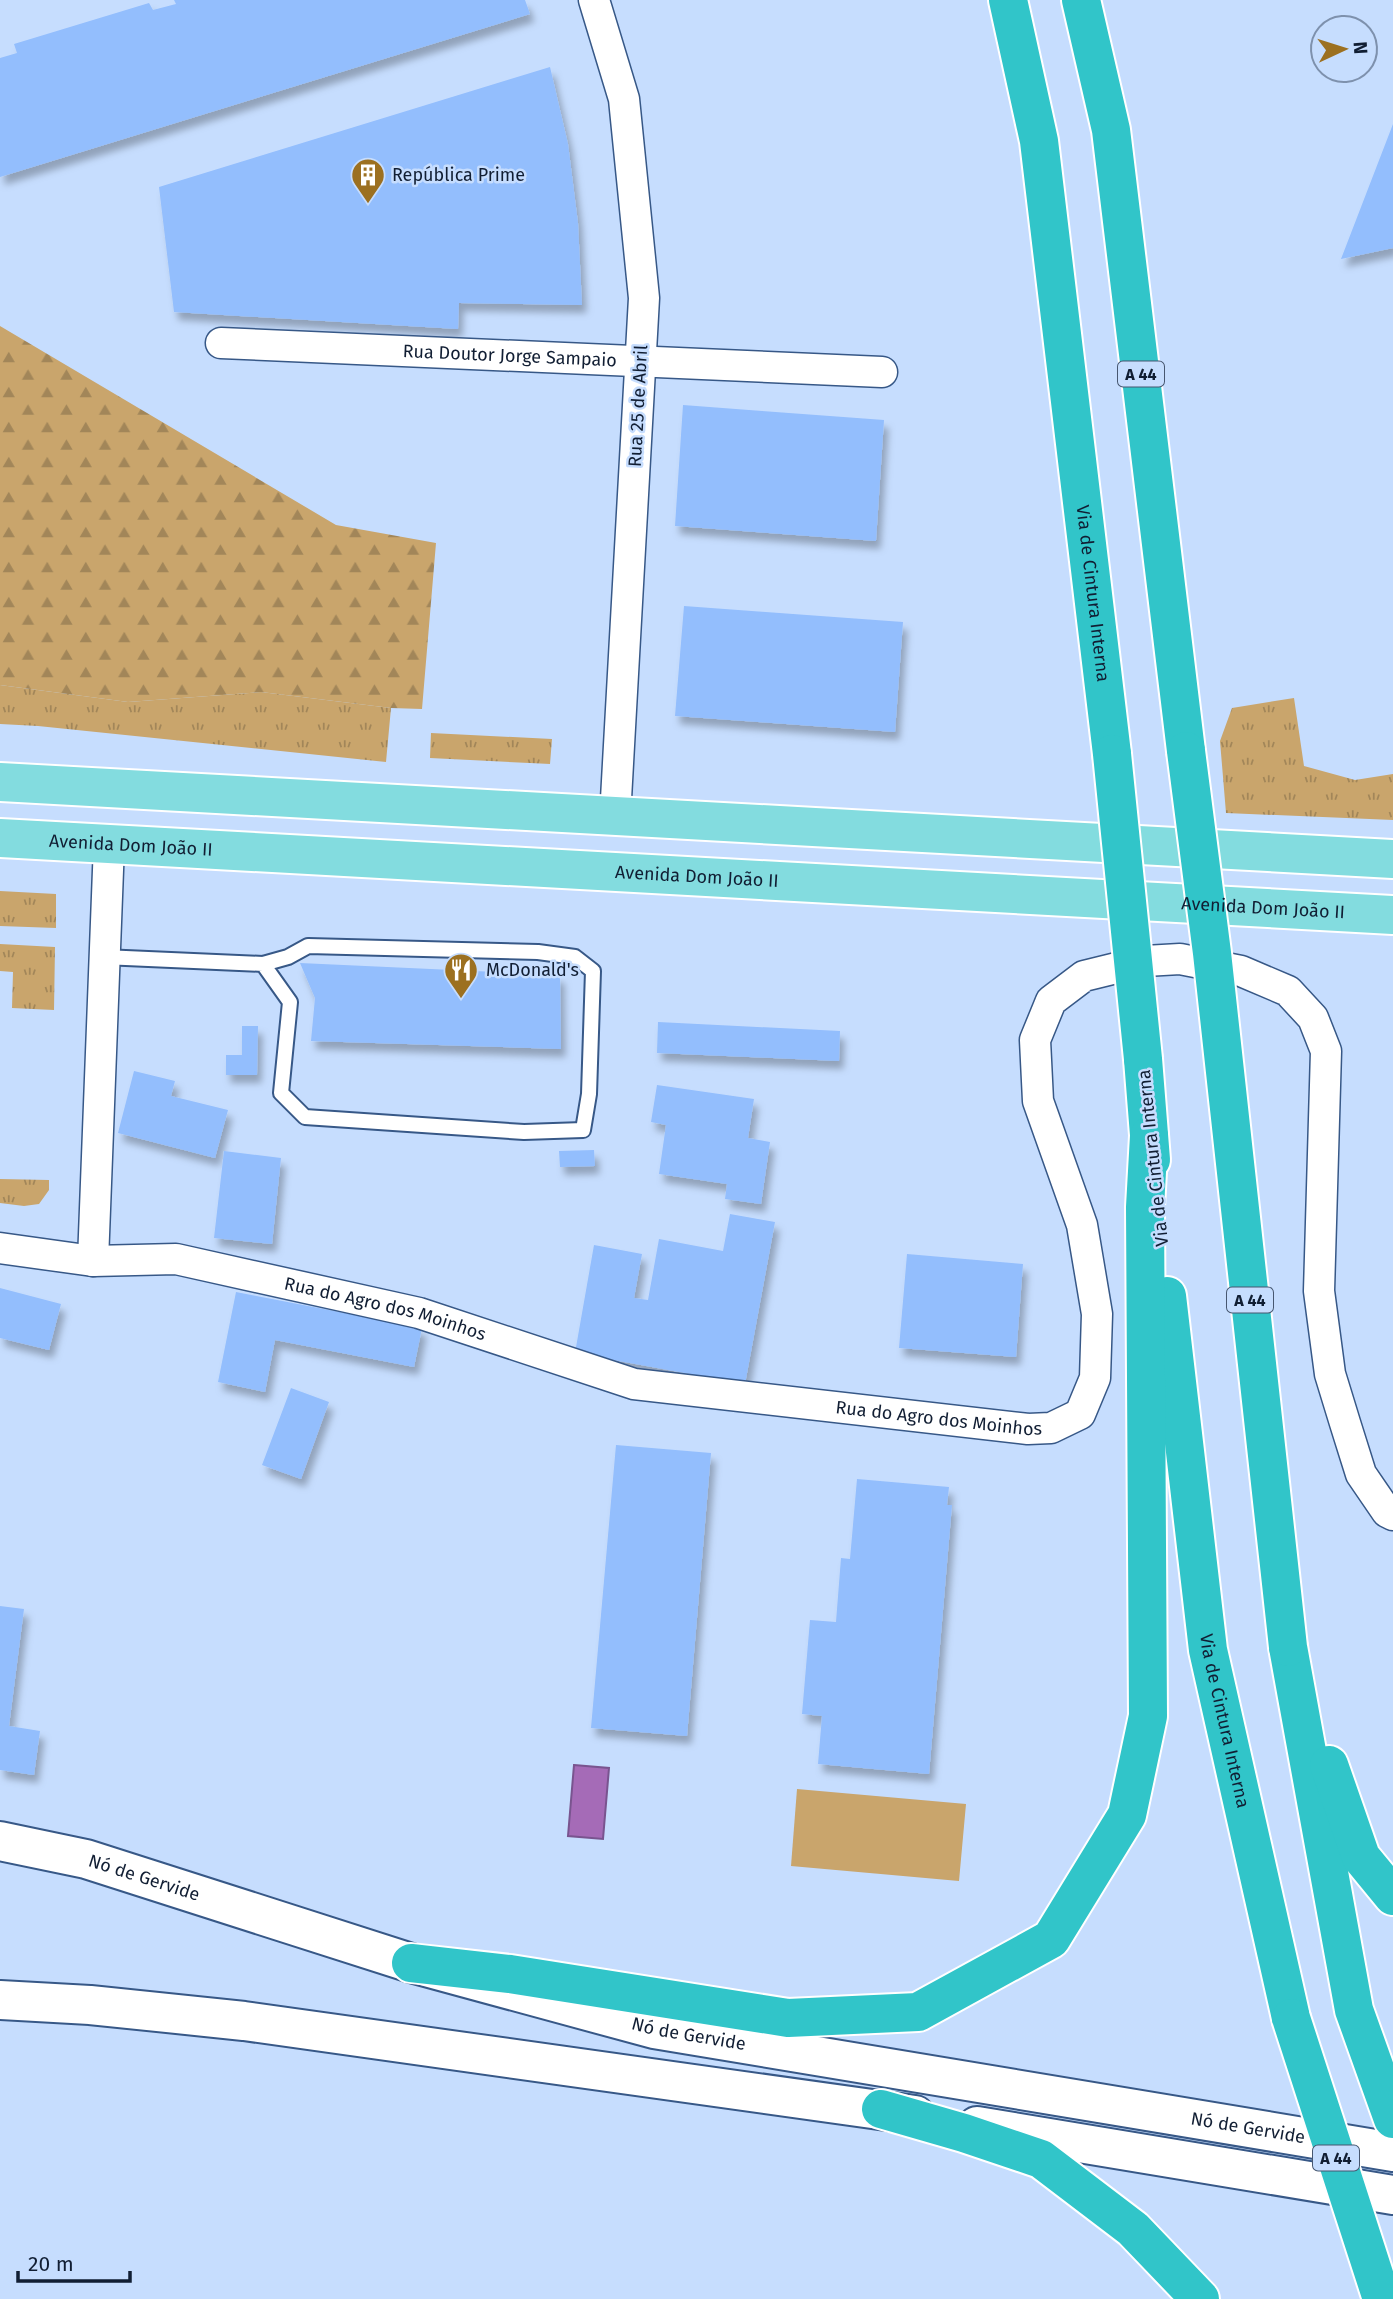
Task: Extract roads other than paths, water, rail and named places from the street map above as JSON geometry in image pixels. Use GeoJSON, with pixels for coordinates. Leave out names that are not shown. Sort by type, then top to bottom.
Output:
{"type":"FeatureCollection","features":[{"type":"Feature","properties":{"kind":"highway","name":"Via de Cintura Interna"},"geometry":{"type":"LineString","coordinates":[[1008,0],[1040,141],[1112,754],[1149,1136],[1208,1650],[1291,2018],[1382,2299]]}},
{"type":"Feature","properties":{"kind":"highway","name":"A 44"},"geometry":{"type":"LineString","coordinates":[[1081,0],[1111,130],[1212,953],[1288,1647],[1354,2010],[1393,2119]]}},
{"type":"Feature","properties":{"kind":"highway"},"geometry":{"type":"LineString","coordinates":[[411,1962],[510,1974],[788,2018],[918,2012],[1051,1939],[1127,1815],[1148,1716],[1145,1207],[1149,1136]]}},
{"type":"Feature","properties":{"kind":"highway"},"geometry":{"type":"LineString","coordinates":[[1288,1647],[1361,1857],[1393,1896]]}},
{"type":"Feature","properties":{"kind":"highway"},"geometry":{"type":"LineString","coordinates":[[881,2109],[1041,2159],[1133,2229],[1200,2299]]}},
{"type":"Feature","properties":{"kind":"main road"},"geometry":{"type":"LineString","coordinates":[[0,782],[1393,859]]}},
{"type":"Feature","properties":{"kind":"main road","name":"Avenida Dom João II"},"geometry":{"type":"LineString","coordinates":[[0,838],[1393,915]]}},
{"type":"Feature","properties":{"kind":"main road","name":"Nó de Gervide"},"geometry":{"type":"LineString","coordinates":[[0,1841],[86,1859],[411,1962],[654,2029],[1393,2152]]}},
{"type":"Feature","properties":{"kind":"main road"},"geometry":{"type":"LineString","coordinates":[[0,2000],[90,2005],[244,2021],[881,2109],[1393,2195]]}},
{"type":"Feature","properties":{"kind":"street","name":"Rua 25 de Abril"},"geometry":{"type":"LineString","coordinates":[[594,0],[624,99],[644,298],[615,817]]}},
{"type":"Feature","properties":{"kind":"street","name":"Rua Doutor Jorge Sampaio"},"geometry":{"type":"LineString","coordinates":[[221,343],[882,372]]}},
{"type":"Feature","properties":{"kind":"street"},"geometry":{"type":"LineString","coordinates":[[93,1261],[109,844]]}},
{"type":"Feature","properties":{"kind":"street","name":"Rua do Agro dos Moinhos"},"geometry":{"type":"LineString","coordinates":[[0,1248],[93,1261],[176,1259],[419,1313],[634,1384],[1028,1429],[1051,1428],[1080,1414],[1095,1378],[1097,1314],[1083,1225],[1038,1101],[1035,1040],[1051,1001],[1084,976],[1145,961],[1180,960],[1241,971],[1288,991],[1312,1018],[1326,1051],[1319,1290],[1330,1374],[1361,1474],[1387,1512],[1393,1515]]}},
{"type":"Feature","properties":{"kind":"lane"},"geometry":{"type":"LineString","coordinates":[[103,957],[262,964],[288,957],[308,946],[538,952],[575,957],[593,971],[589,1094],[583,1130],[524,1132],[305,1117],[281,1093],[290,1002],[262,964]]}},
{"type":"Feature","properties":{"kind":"place","name":"República Prime"},"geometry":{"type":"Point","coordinates":[368,205]}},
{"type":"Feature","properties":{"kind":"place","name":"McDonald's"},"geometry":{"type":"Point","coordinates":[461,1000]}}]}
